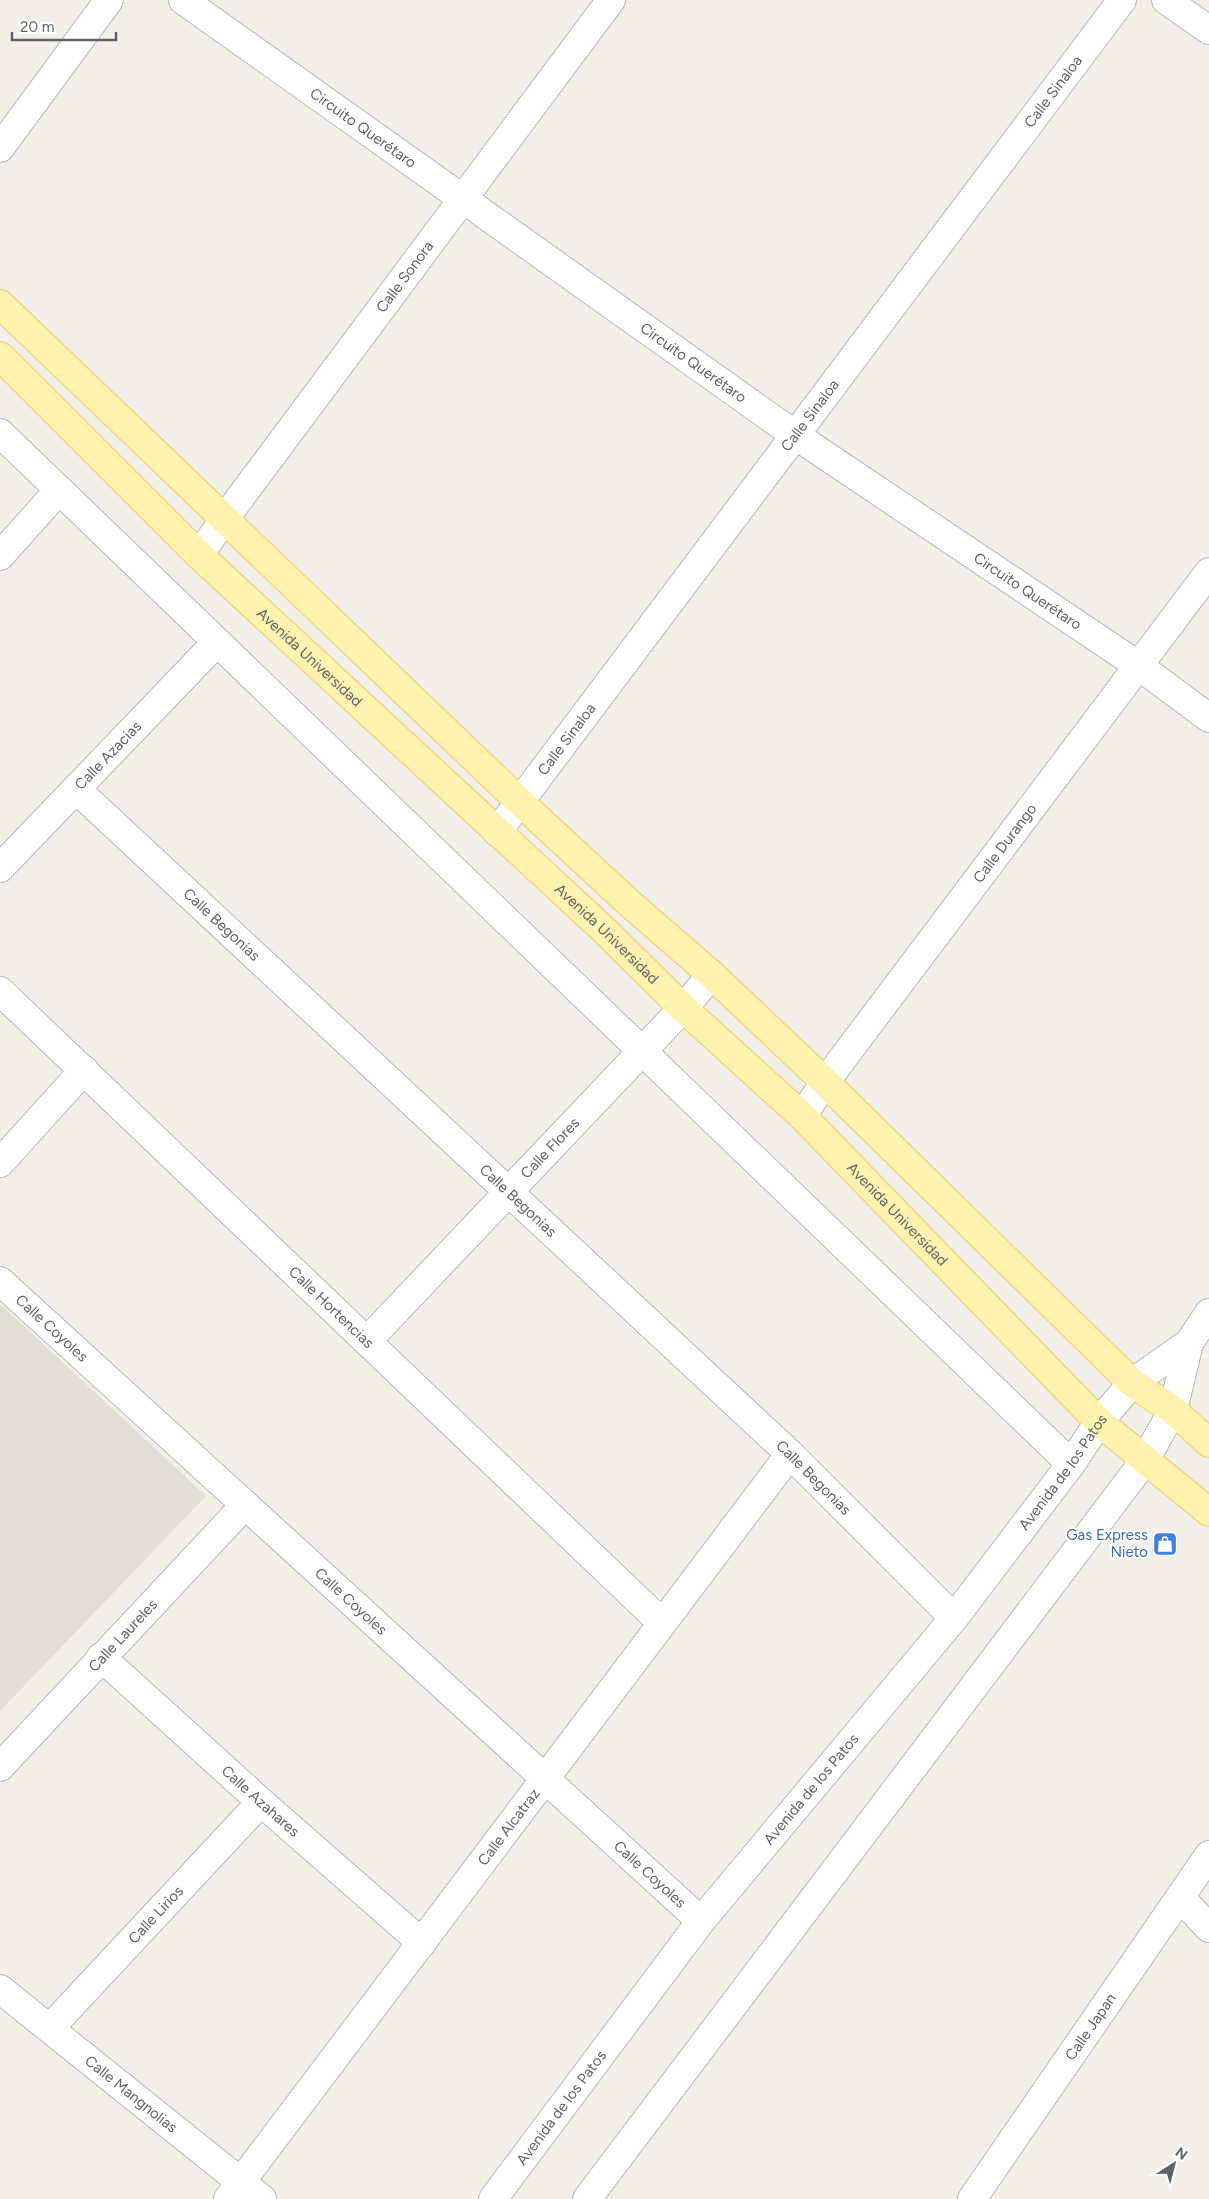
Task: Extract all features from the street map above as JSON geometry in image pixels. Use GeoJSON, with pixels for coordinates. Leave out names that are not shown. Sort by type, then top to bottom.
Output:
{"type":"FeatureCollection","features":[{"type":"Feature","properties":{"kind":"main road"},"geometry":{"type":"LineString","coordinates":[[0,304],[520,802],[628,902],[712,975],[825,1082],[1132,1383],[1173,1410],[1209,1443]]}},
{"type":"Feature","properties":{"kind":"main road","name":"Avenida Universidad"},"geometry":{"type":"LineString","coordinates":[[0,356],[199,555],[604,930],[683,1008],[802,1116],[1099,1422],[1209,1512]]}},
{"type":"Feature","properties":{"kind":"street"},"geometry":{"type":"LineString","coordinates":[[0,148],[109,0]]}},
{"type":"Feature","properties":{"kind":"street","name":"Circuito Querétaro"},"geometry":{"type":"LineString","coordinates":[[183,0],[795,435],[1139,666],[1209,718]]}},
{"type":"Feature","properties":{"kind":"street","name":"Calle Sonora"},"geometry":{"type":"LineString","coordinates":[[199,555],[224,518],[611,0]]}},
{"type":"Feature","properties":{"kind":"street","name":"Calle Sinaloa"},"geometry":{"type":"LineString","coordinates":[[497,832],[1122,0]]}},
{"type":"Feature","properties":{"kind":"street"},"geometry":{"type":"LineString","coordinates":[[1166,0],[1209,30]]}},
{"type":"Feature","properties":{"kind":"street"},"geometry":{"type":"LineString","coordinates":[[0,433],[1071,1464]]}},
{"type":"Feature","properties":{"kind":"street"},"geometry":{"type":"LineString","coordinates":[[0,556],[59,490]]}},
{"type":"Feature","properties":{"kind":"street","name":"Calle Durango"},"geometry":{"type":"LineString","coordinates":[[802,1116],[825,1082],[1209,572]]}},
{"type":"Feature","properties":{"kind":"street","name":"Calle Azacias"},"geometry":{"type":"LineString","coordinates":[[0,868],[217,642]]}},
{"type":"Feature","properties":{"kind":"street","name":"Calle Begonias"},"geometry":{"type":"LineString","coordinates":[[76,790],[790,1454],[954,1618]]}},
{"type":"Feature","properties":{"kind":"street","name":"Calle Flores"},"geometry":{"type":"LineString","coordinates":[[367,1341],[641,1050],[683,1008],[712,975]]}},
{"type":"Feature","properties":{"kind":"street","name":"Calle Hortencias"},"geometry":{"type":"LineString","coordinates":[[0,991],[662,1623]]}},
{"type":"Feature","properties":{"kind":"street"},"geometry":{"type":"LineString","coordinates":[[0,1163],[84,1070]]}},
{"type":"Feature","properties":{"kind":"street","name":"Calle Coyoles"},"geometry":{"type":"LineString","coordinates":[[0,1281],[702,1921]]}},
{"type":"Feature","properties":{"kind":"street"},"geometry":{"type":"LineString","coordinates":[[587,2199],[1145,1460],[1173,1410],[1189,1343],[1209,1313]]}},
{"type":"Feature","properties":{"kind":"street","name":"Avenida de los Patos"},"geometry":{"type":"LineString","coordinates":[[493,2199],[702,1921],[954,1618],[1071,1464],[1099,1422],[1132,1383],[1189,1343]]}},
{"type":"Feature","properties":{"kind":"street","name":"Calle Alcatraz"},"geometry":{"type":"LineString","coordinates":[[235,2191],[790,1454]]}},
{"type":"Feature","properties":{"kind":"street","name":"Calle Laureles"},"geometry":{"type":"LineString","coordinates":[[0,1767],[245,1505]]}},
{"type":"Feature","properties":{"kind":"street","name":"Calle Azahares"},"geometry":{"type":"LineString","coordinates":[[101,1657],[261,1802],[422,1943]]}},
{"type":"Feature","properties":{"kind":"street","name":"Calle Lirios"},"geometry":{"type":"LineString","coordinates":[[50,2028],[261,1802]]}},
{"type":"Feature","properties":{"kind":"street","name":"Calle Japan"},"geometry":{"type":"LineString","coordinates":[[972,2199],[1209,1855]]}},
{"type":"Feature","properties":{"kind":"street"},"geometry":{"type":"LineString","coordinates":[[1180,1898],[1209,1928]]}},
{"type":"Feature","properties":{"kind":"street","name":"Calle Mangnolias"},"geometry":{"type":"LineString","coordinates":[[0,1988],[50,2028],[235,2191],[262,2199]]}},
{"type":"Feature","properties":{"kind":"shaded area"},"geometry":{"type":"Polygon","coordinates":[[[0,1304],[206,1496],[0,1711],[0,1304]]]}},
{"type":"Feature","properties":{"kind":"place","name":"Gas Express Nieto"},"geometry":{"type":"Point","coordinates":[1165,1544]}}]}
